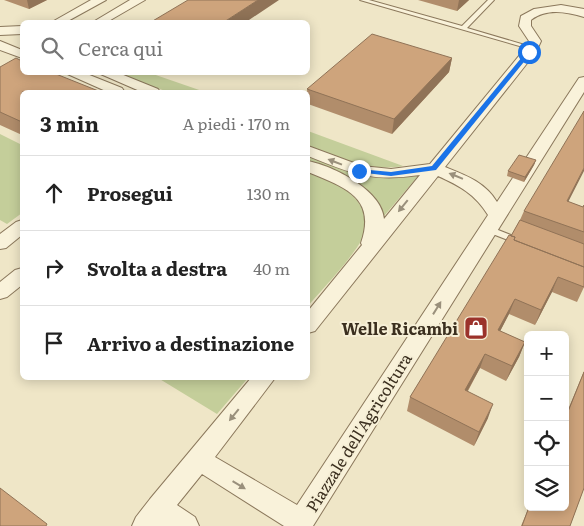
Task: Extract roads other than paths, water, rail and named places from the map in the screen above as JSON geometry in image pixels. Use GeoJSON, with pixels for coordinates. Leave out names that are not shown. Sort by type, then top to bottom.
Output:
{"type":"FeatureCollection","features":[{"type":"Feature","properties":{"kind":"street"},"geometry":{"type":"LineString","coordinates":[[62,20],[100,0]]}},
{"type":"Feature","properties":{"kind":"street"},"geometry":{"type":"LineString","coordinates":[[103,20],[140,0]]}},
{"type":"Feature","properties":{"kind":"street"},"geometry":{"type":"LineString","coordinates":[[310,323],[532,48],[534,38],[524,22],[529,15],[557,9],[584,13]]}},
{"type":"Feature","properties":{"kind":"street"},"geometry":{"type":"LineString","coordinates":[[0,32],[20,30]]}},
{"type":"Feature","properties":{"kind":"street"},"geometry":{"type":"LineString","coordinates":[[0,32],[20,40]]}},
{"type":"Feature","properties":{"kind":"street"},"geometry":{"type":"LineString","coordinates":[[3,46],[20,47]]}},
{"type":"Feature","properties":{"kind":"street"},"geometry":{"type":"LineString","coordinates":[[3,46],[20,53]]}},
{"type":"Feature","properties":{"kind":"street"},"geometry":{"type":"LineString","coordinates":[[478,189],[489,190],[500,186],[577,74],[584,71]]}},
{"type":"Feature","properties":{"kind":"street"},"geometry":{"type":"LineString","coordinates":[[77,75],[115,90]]}},
{"type":"Feature","properties":{"kind":"street"},"geometry":{"type":"LineString","coordinates":[[110,75],[149,90]]}},
{"type":"Feature","properties":{"kind":"street","name":"Piazzale dell'Agricoltura"},"geometry":{"type":"LineString","coordinates":[[198,460],[302,525],[492,222],[584,81]]}},
{"type":"Feature","properties":{"kind":"street"},"geometry":{"type":"LineString","coordinates":[[310,152],[359,171],[391,174],[434,168],[463,179],[478,189],[492,205],[492,222]]}},
{"type":"Feature","properties":{"kind":"street"},"geometry":{"type":"LineString","coordinates":[[310,167],[349,184],[369,202],[375,213],[377,225],[364,256]]}},
{"type":"Feature","properties":{"kind":"street"},"geometry":{"type":"LineString","coordinates":[[0,243],[20,228]]}},
{"type":"Feature","properties":{"kind":"street"},"geometry":{"type":"LineString","coordinates":[[0,292],[20,276]]}},
{"type":"Feature","properties":{"kind":"street"},"geometry":{"type":"LineString","coordinates":[[186,526],[152,517],[262,380]]}},
{"type":"Feature","properties":{"kind":"lane"},"geometry":{"type":"LineString","coordinates":[[363,0],[532,48]]}},
{"type":"Feature","properties":{"kind":"lane"},"geometry":{"type":"LineString","coordinates":[[463,28],[491,0]]}},
{"type":"Feature","properties":{"kind":"lane"},"geometry":{"type":"LineString","coordinates":[[492,222],[529,245]]}},
{"type":"Feature","properties":{"kind":"place","name":"Welle Ricambi"},"geometry":{"type":"Point","coordinates":[476,328]}}]}
